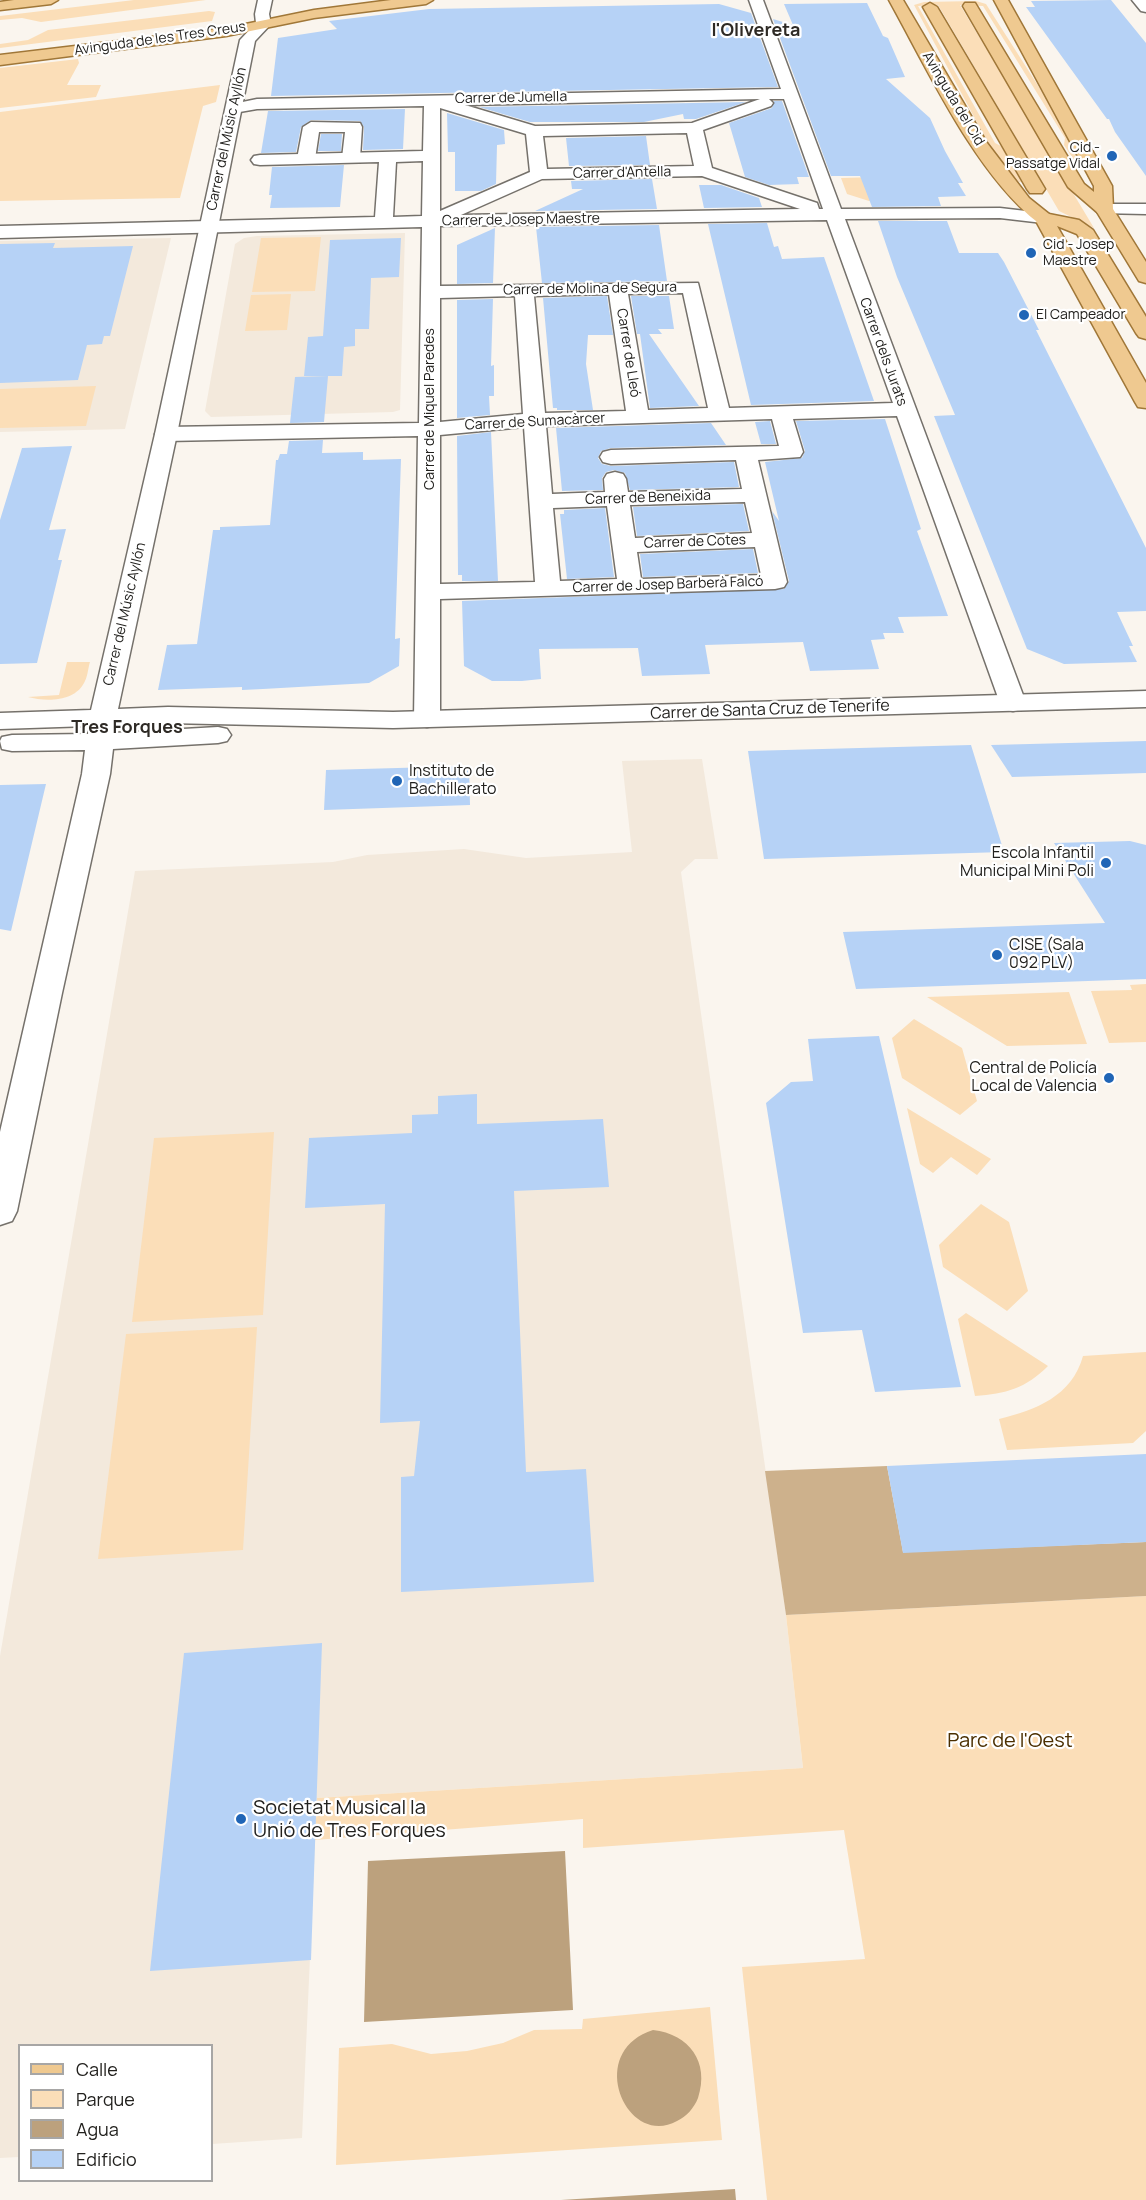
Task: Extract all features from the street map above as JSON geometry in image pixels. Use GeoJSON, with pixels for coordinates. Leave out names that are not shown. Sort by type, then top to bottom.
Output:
{"type":"FeatureCollection","features":[{"type":"Feature","properties":{"kind":"main road"},"geometry":{"type":"LineString","coordinates":[[0,6],[51,0]]}},
{"type":"Feature","properties":{"kind":"main road","name":"Avinguda de les Tres Creus"},"geometry":{"type":"LineString","coordinates":[[0,60],[226,32],[265,12],[314,14],[426,0]]}},
{"type":"Feature","properties":{"kind":"main road","name":"Avinguda del Cid"},"geometry":{"type":"LineString","coordinates":[[896,0],[979,145],[1023,202],[1043,218],[1146,402]]}},
{"type":"Feature","properties":{"kind":"main road"},"geometry":{"type":"LineString","coordinates":[[1001,0],[1103,186],[1104,209]]}},
{"type":"Feature","properties":{"kind":"main road"},"geometry":{"type":"LineString","coordinates":[[970,6],[1077,187],[1104,209],[1146,277]]}},
{"type":"Feature","properties":{"kind":"main road","name":"Avinguda del Cid"},"geometry":{"type":"LineString","coordinates":[[930,7],[1035,187],[1044,210],[1043,218]]}},
{"type":"Feature","properties":{"kind":"main road"},"geometry":{"type":"LineString","coordinates":[[1043,218],[1073,224],[1084,230],[1146,333]]}},
{"type":"Feature","properties":{"kind":"street","name":"Carrer dels Jurats"},"geometry":{"type":"LineString","coordinates":[[756,0],[1013,703]]}},
{"type":"Feature","properties":{"kind":"street"},"geometry":{"type":"LineString","coordinates":[[1139,0],[1146,8]]}},
{"type":"Feature","properties":{"kind":"street","name":"Carrer del Músic Ayllón"},"geometry":{"type":"LineString","coordinates":[[0,1211],[46,993],[96,774],[102,730],[248,40],[265,12]]}},
{"type":"Feature","properties":{"kind":"street","name":"Carrer de Jumella"},"geometry":{"type":"LineString","coordinates":[[234,108],[257,104],[789,94]]}},
{"type":"Feature","properties":{"kind":"street"},"geometry":{"type":"LineString","coordinates":[[432,100],[534,131],[693,128],[789,94]]}},
{"type":"Feature","properties":{"kind":"street","name":"Carrer de Miquel Paredes"},"geometry":{"type":"LineString","coordinates":[[427,719],[432,100]]}},
{"type":"Feature","properties":{"kind":"street"},"geometry":{"type":"LineString","coordinates":[[306,159],[311,127],[354,127],[351,158]]}},
{"type":"Feature","properties":{"kind":"street"},"geometry":{"type":"LineString","coordinates":[[693,128],[705,171]]}},
{"type":"Feature","properties":{"kind":"street"},"geometry":{"type":"LineString","coordinates":[[534,131],[539,174]]}},
{"type":"Feature","properties":{"kind":"street"},"geometry":{"type":"LineString","coordinates":[[260,160],[432,156]]}},
{"type":"Feature","properties":{"kind":"street"},"geometry":{"type":"LineString","coordinates":[[384,223],[388,157]]}},
{"type":"Feature","properties":{"kind":"street","name":"Carrer d'Antella"},"geometry":{"type":"LineString","coordinates":[[431,221],[539,174],[705,171],[833,214]]}},
{"type":"Feature","properties":{"kind":"street"},"geometry":{"type":"LineString","coordinates":[[1104,209],[1146,209]]}},
{"type":"Feature","properties":{"kind":"street","name":"Carrer de Josep Maestre"},"geometry":{"type":"LineString","coordinates":[[0,232],[833,214],[1000,213],[1043,218]]}},
{"type":"Feature","properties":{"kind":"street","name":"Carrer de Molina de Segura"},"geometry":{"type":"LineString","coordinates":[[431,292],[691,287],[720,415]]}},
{"type":"Feature","properties":{"kind":"street","name":"Carrer de Lleó"},"geometry":{"type":"LineString","coordinates":[[618,289],[638,417]]}},
{"type":"Feature","properties":{"kind":"street"},"geometry":{"type":"LineString","coordinates":[[524,290],[548,588]]}},
{"type":"Feature","properties":{"kind":"street","name":"Carrer de Sumacàrcer"},"geometry":{"type":"LineString","coordinates":[[166,434],[431,429],[534,420],[904,409]]}},
{"type":"Feature","properties":{"kind":"street"},"geometry":{"type":"LineString","coordinates":[[611,457],[792,452],[781,413]]}},
{"type":"Feature","properties":{"kind":"street"},"geometry":{"type":"LineString","coordinates":[[606,418],[630,586]]}},
{"type":"Feature","properties":{"kind":"street","name":"Carrer de Josep Barberà Falcó"},"geometry":{"type":"LineString","coordinates":[[428,592],[775,582],[745,453]]}},
{"type":"Feature","properties":{"kind":"street","name":"Carrer de Beneixida"},"geometry":{"type":"LineString","coordinates":[[541,501],[755,495]]}},
{"type":"Feature","properties":{"kind":"street","name":"Carrer de Cotes"},"geometry":{"type":"LineString","coordinates":[[624,545],[765,540]]}},
{"type":"Feature","properties":{"kind":"street","name":"Carrer de Santa Cruz de Tenerife"},"geometry":{"type":"LineString","coordinates":[[0,721],[102,730],[165,739],[393,720],[1146,699]]}},
{"type":"Feature","properties":{"kind":"street","name":"Carrer de Santa Cruz de Tenerife"},"geometry":{"type":"LineString","coordinates":[[0,743],[102,730]]}},
{"type":"Feature","properties":{"kind":"shaded area"},"geometry":{"type":"Polygon","coordinates":[[[405,233],[400,410],[211,417],[205,411],[235,244],[244,238],[257,236],[405,233]]]}},
{"type":"Feature","properties":{"kind":"shaded area"},"geometry":{"type":"Polygon","coordinates":[[[171,238],[125,429],[0,432],[0,241],[171,238]]]}},
{"type":"Feature","properties":{"kind":"shaded area"},"geometry":{"type":"Polygon","coordinates":[[[702,759],[718,859],[695,859],[681,872],[786,1615],[803,1768],[317,1798],[302,2138],[213,2144],[213,2044],[18,2044],[18,2157],[0,2158],[0,1656],[135,871],[333,862],[367,855],[464,849],[526,858],[632,852],[622,761],[702,759]]]}},
{"type":"Feature","properties":{"kind":"shaded area"},"geometry":{"type":"Polygon","coordinates":[[[887,1466],[903,1552],[1146,1542],[1146,1596],[786,1615],[765,1471],[887,1466]]]}},
{"type":"Feature","properties":{"kind":"green space"},"geometry":{"type":"Polygon","coordinates":[[[134,0],[206,0],[41,22],[22,18],[0,20],[0,16],[134,0]]]}},
{"type":"Feature","properties":{"kind":"green space"},"geometry":{"type":"Polygon","coordinates":[[[976,1],[986,4],[1074,142],[1081,164],[1076,163],[1064,145],[1065,138],[983,6],[960,5],[1094,228],[1059,211],[938,5],[918,6],[995,143],[1001,146],[1022,182],[1019,182],[994,154],[914,5],[924,2],[976,1]]]}},
{"type":"Feature","properties":{"kind":"green space"},"geometry":{"type":"Polygon","coordinates":[[[215,12],[212,21],[0,48],[0,44],[28,40],[48,30],[215,12]]]}},
{"type":"Feature","properties":{"kind":"green space"},"geometry":{"type":"Polygon","coordinates":[[[78,59],[79,63],[67,85],[101,85],[96,97],[0,108],[0,68],[78,59]]]}},
{"type":"Feature","properties":{"kind":"green space"},"geometry":{"type":"Polygon","coordinates":[[[220,85],[216,102],[203,106],[180,198],[0,201],[0,112],[220,85]]]}},
{"type":"Feature","properties":{"kind":"green space"},"geometry":{"type":"Polygon","coordinates":[[[877,177],[888,201],[869,201],[847,194],[841,178],[877,177]]]}},
{"type":"Feature","properties":{"kind":"green space"},"geometry":{"type":"Polygon","coordinates":[[[321,237],[315,291],[252,292],[261,238],[321,237]]]}},
{"type":"Feature","properties":{"kind":"green space"},"geometry":{"type":"Polygon","coordinates":[[[291,294],[287,330],[245,331],[251,295],[291,294]]]}},
{"type":"Feature","properties":{"kind":"green space"},"geometry":{"type":"Polygon","coordinates":[[[96,386],[86,426],[0,428],[0,389],[96,386]]]}},
{"type":"Feature","properties":{"kind":"green space"},"geometry":{"type":"Polygon","coordinates":[[[67,662],[90,662],[81,688],[68,697],[60,699],[43,700],[28,697],[59,695],[67,662]]]}},
{"type":"Feature","properties":{"kind":"green space"},"geometry":{"type":"Polygon","coordinates":[[[1146,984],[1146,1042],[1109,1043],[1091,991],[1132,990],[1130,985],[1146,984]]]}},
{"type":"Feature","properties":{"kind":"green space"},"geometry":{"type":"Polygon","coordinates":[[[1069,992],[1087,1044],[1007,1046],[927,997],[1069,992]]]}},
{"type":"Feature","properties":{"kind":"green space"},"geometry":{"type":"Polygon","coordinates":[[[914,1019],[962,1048],[977,1101],[960,1115],[902,1078],[892,1038],[914,1019]]]}},
{"type":"Feature","properties":{"kind":"green space"},"geometry":{"type":"Polygon","coordinates":[[[907,1108],[991,1159],[977,1175],[951,1157],[933,1173],[920,1164],[907,1108]]]}},
{"type":"Feature","properties":{"kind":"green space"},"geometry":{"type":"Polygon","coordinates":[[[274,1132],[263,1315],[132,1322],[154,1138],[274,1132]]]}},
{"type":"Feature","properties":{"kind":"green space"},"geometry":{"type":"Polygon","coordinates":[[[981,1204],[1009,1222],[1028,1291],[1007,1311],[943,1267],[939,1245],[981,1204]]]}},
{"type":"Feature","properties":{"kind":"green space"},"geometry":{"type":"Polygon","coordinates":[[[966,1313],[1048,1366],[1023,1385],[996,1394],[975,1396],[958,1319],[966,1313]]]}},
{"type":"Feature","properties":{"kind":"green space"},"geometry":{"type":"Polygon","coordinates":[[[257,1327],[243,1550],[98,1559],[126,1334],[257,1327]]]}},
{"type":"Feature","properties":{"kind":"green space"},"geometry":{"type":"Polygon","coordinates":[[[1146,1352],[1146,1431],[1133,1443],[1007,1450],[999,1419],[1039,1406],[1051,1399],[1070,1381],[1078,1370],[1083,1356],[1146,1352]]]}},
{"type":"Feature","properties":{"kind":"green space","name":"Parc de l'Oest"},"geometry":{"type":"Polygon","coordinates":[[[1146,1596],[1146,2200],[767,2200],[742,1967],[865,1959],[844,1830],[583,1848],[583,1819],[315,1840],[317,1798],[803,1768],[786,1615],[1146,1596]]]}},
{"type":"Feature","properties":{"kind":"green space"},"geometry":{"type":"Polygon","coordinates":[[[710,2007],[722,2140],[336,2165],[339,2048],[392,2044],[431,2054],[467,2051],[503,2043],[534,2030],[582,2029],[583,2019],[710,2007]]]}},
{"type":"Feature","properties":{"kind":"water"},"geometry":{"type":"Polygon","coordinates":[[[565,1851],[573,2010],[364,2022],[368,1861],[565,1851]]]}},
{"type":"Feature","properties":{"kind":"water"},"geometry":{"type":"Polygon","coordinates":[[[653,2030],[677,2037],[686,2044],[694,2052],[701,2073],[698,2098],[692,2108],[677,2121],[659,2126],[642,2122],[629,2110],[620,2094],[617,2076],[621,2057],[632,2041],[653,2030]]]}},
{"type":"Feature","properties":{"kind":"water"},"geometry":{"type":"Polygon","coordinates":[[[735,2189],[736,2200],[561,2200],[735,2189]]]}},
{"type":"Feature","properties":{"kind":"building"},"geometry":{"type":"Polygon","coordinates":[[[1111,0],[1146,43],[1146,176],[1115,132],[1109,119],[1026,7],[1035,7],[1031,1],[1111,0]]]}},
{"type":"Feature","properties":{"kind":"building"},"geometry":{"type":"Polygon","coordinates":[[[867,3],[883,36],[888,38],[905,77],[886,79],[930,118],[963,183],[958,183],[966,196],[938,197],[941,206],[872,207],[860,176],[831,176],[773,19],[793,25],[784,4],[867,3]]]}},
{"type":"Feature","properties":{"kind":"building"},"geometry":{"type":"Polygon","coordinates":[[[719,4],[751,13],[778,87],[271,96],[278,38],[337,29],[329,21],[429,9],[719,4]]]}},
{"type":"Feature","properties":{"kind":"building"},"geometry":{"type":"Polygon","coordinates":[[[774,101],[782,101],[809,177],[797,177],[799,184],[769,185],[745,177],[729,123],[772,108],[774,101]]]}},
{"type":"Feature","properties":{"kind":"building"},"geometry":{"type":"Polygon","coordinates":[[[746,102],[696,119],[684,119],[683,114],[644,122],[530,122],[479,107],[746,102]]]}},
{"type":"Feature","properties":{"kind":"building"},"geometry":{"type":"Polygon","coordinates":[[[405,109],[403,149],[363,150],[364,127],[360,121],[311,120],[301,127],[296,152],[261,153],[268,111],[405,109]]]}},
{"type":"Feature","properties":{"kind":"building"},"geometry":{"type":"Polygon","coordinates":[[[447,113],[504,130],[505,144],[497,145],[496,184],[481,191],[455,191],[455,152],[448,152],[447,113]]]}},
{"type":"Feature","properties":{"kind":"building"},"geometry":{"type":"Polygon","coordinates":[[[321,134],[342,134],[341,151],[318,151],[321,134]]]}},
{"type":"Feature","properties":{"kind":"building"},"geometry":{"type":"Polygon","coordinates":[[[646,136],[650,165],[569,166],[566,138],[646,136]]]}},
{"type":"Feature","properties":{"kind":"building"},"geometry":{"type":"Polygon","coordinates":[[[344,165],[340,207],[270,208],[272,167],[344,165]]]}},
{"type":"Feature","properties":{"kind":"building"},"geometry":{"type":"Polygon","coordinates":[[[652,179],[657,209],[535,211],[583,189],[572,189],[571,181],[652,179]]]}},
{"type":"Feature","properties":{"kind":"building"},"geometry":{"type":"Polygon","coordinates":[[[699,185],[721,185],[759,198],[762,207],[704,208],[699,185]]]}},
{"type":"Feature","properties":{"kind":"building"},"geometry":{"type":"Polygon","coordinates":[[[878,221],[947,221],[959,253],[998,253],[1004,262],[1146,548],[1146,611],[1117,612],[1133,646],[1129,646],[1137,662],[1064,664],[1027,649],[934,416],[955,415],[897,277],[878,221]]]}},
{"type":"Feature","properties":{"kind":"building"},"geometry":{"type":"Polygon","coordinates":[[[767,223],[774,247],[778,246],[782,259],[824,257],[874,401],[751,405],[708,224],[767,223]]]}},
{"type":"Feature","properties":{"kind":"building"},"geometry":{"type":"Polygon","coordinates":[[[659,225],[667,281],[542,283],[536,227],[659,225]]]}},
{"type":"Feature","properties":{"kind":"building"},"geometry":{"type":"Polygon","coordinates":[[[495,228],[493,283],[457,284],[457,245],[495,228]]]}},
{"type":"Feature","properties":{"kind":"building"},"geometry":{"type":"Polygon","coordinates":[[[401,238],[399,277],[371,278],[369,329],[355,329],[355,346],[344,347],[342,376],[304,376],[308,337],[323,336],[330,240],[401,238]]]}},
{"type":"Feature","properties":{"kind":"building"},"geometry":{"type":"Polygon","coordinates":[[[55,243],[53,248],[133,246],[110,336],[104,336],[102,344],[87,345],[78,380],[0,383],[0,244],[55,243]]]}},
{"type":"Feature","properties":{"kind":"building"},"geometry":{"type":"Polygon","coordinates":[[[607,296],[613,335],[588,335],[586,364],[593,410],[557,410],[553,408],[543,298],[607,296]]]}},
{"type":"Feature","properties":{"kind":"building"},"geometry":{"type":"Polygon","coordinates":[[[631,296],[669,296],[674,329],[658,329],[662,334],[649,334],[699,406],[650,408],[640,334],[637,334],[631,296]]]}},
{"type":"Feature","properties":{"kind":"building"},"geometry":{"type":"Polygon","coordinates":[[[493,299],[491,366],[494,365],[494,396],[489,396],[490,415],[457,418],[457,300],[493,299]]]}},
{"type":"Feature","properties":{"kind":"building"},"geometry":{"type":"Polygon","coordinates":[[[328,376],[324,422],[290,423],[295,377],[328,376]]]}},
{"type":"Feature","properties":{"kind":"building"},"geometry":{"type":"Polygon","coordinates":[[[885,419],[921,529],[917,531],[948,616],[898,617],[904,633],[883,633],[885,639],[871,640],[879,669],[810,671],[803,642],[705,645],[710,674],[642,676],[638,648],[539,649],[541,679],[522,681],[492,681],[464,666],[462,601],[784,589],[789,581],[772,511],[779,521],[765,462],[802,458],[805,451],[796,421],[885,419]]]}},
{"type":"Feature","properties":{"kind":"building"},"geometry":{"type":"Polygon","coordinates":[[[770,421],[776,444],[761,444],[755,422],[770,421]]]}},
{"type":"Feature","properties":{"kind":"building"},"geometry":{"type":"Polygon","coordinates":[[[711,423],[726,445],[611,448],[601,451],[598,458],[602,464],[611,466],[734,462],[739,487],[630,490],[625,473],[614,470],[606,472],[602,478],[603,490],[562,491],[556,428],[711,423]]]}},
{"type":"Feature","properties":{"kind":"building"},"geometry":{"type":"Polygon","coordinates":[[[491,432],[498,581],[462,581],[462,575],[458,575],[457,436],[491,432]]]}},
{"type":"Feature","properties":{"kind":"building"},"geometry":{"type":"Polygon","coordinates":[[[323,440],[322,453],[363,452],[363,460],[401,459],[395,639],[400,638],[399,666],[369,683],[242,690],[242,687],[158,690],[167,645],[197,644],[213,530],[220,530],[220,527],[270,525],[276,460],[280,454],[287,454],[289,441],[323,440]]]}},
{"type":"Feature","properties":{"kind":"building"},"geometry":{"type":"Polygon","coordinates":[[[72,446],[49,530],[66,529],[58,560],[62,560],[37,663],[0,664],[0,520],[22,448],[72,446]]]}},
{"type":"Feature","properties":{"kind":"building"},"geometry":{"type":"Polygon","coordinates":[[[743,504],[749,531],[637,536],[633,507],[743,504]]]}},
{"type":"Feature","properties":{"kind":"building"},"geometry":{"type":"Polygon","coordinates":[[[605,508],[614,577],[567,579],[560,514],[564,514],[564,510],[605,508]]]}},
{"type":"Feature","properties":{"kind":"building"},"geometry":{"type":"Polygon","coordinates":[[[753,549],[758,573],[643,577],[640,554],[753,549]]]}},
{"type":"Feature","properties":{"kind":"building"},"geometry":{"type":"Polygon","coordinates":[[[1146,741],[1146,773],[1012,777],[991,745],[1146,741]]]}},
{"type":"Feature","properties":{"kind":"building"},"geometry":{"type":"Polygon","coordinates":[[[971,745],[1004,852],[764,859],[748,751],[971,745]]]}},
{"type":"Feature","properties":{"kind":"building"},"geometry":{"type":"Polygon","coordinates":[[[469,766],[470,805],[324,810],[326,770],[469,766]]]}},
{"type":"Feature","properties":{"kind":"building"},"geometry":{"type":"Polygon","coordinates":[[[46,784],[11,931],[0,929],[0,785],[46,784]]]}},
{"type":"Feature","properties":{"kind":"building","name":"CISE (Sala 092 PLV)"},"geometry":{"type":"Polygon","coordinates":[[[1130,841],[1146,845],[1146,979],[856,989],[843,932],[1105,923],[1054,843],[1130,841]]]}},
{"type":"Feature","properties":{"kind":"building"},"geometry":{"type":"Polygon","coordinates":[[[879,1036],[961,1387],[875,1392],[862,1330],[803,1333],[766,1103],[791,1082],[813,1081],[808,1039],[879,1036]]]}},
{"type":"Feature","properties":{"kind":"building"},"geometry":{"type":"Polygon","coordinates":[[[477,1094],[477,1124],[603,1119],[609,1187],[514,1191],[526,1472],[586,1469],[594,1582],[401,1592],[401,1477],[414,1476],[420,1421],[380,1423],[385,1204],[305,1208],[309,1138],[412,1133],[412,1115],[438,1114],[438,1096],[477,1094]]]}},
{"type":"Feature","properties":{"kind":"building"},"geometry":{"type":"Polygon","coordinates":[[[1146,1454],[1146,1542],[903,1553],[887,1466],[1146,1454]]]}},
{"type":"Feature","properties":{"kind":"building","name":"Societat Musical la Unió de Tres Forques"},"geometry":{"type":"Polygon","coordinates":[[[322,1643],[311,1960],[150,1971],[184,1653],[322,1643]]]}},
{"type":"Feature","properties":{"kind":"place","name":"Cid - Passatge Vidal"},"geometry":{"type":"Point","coordinates":[1112,156]}},
{"type":"Feature","properties":{"kind":"place","name":"Cid - Josep Maestre"},"geometry":{"type":"Point","coordinates":[1031,253]}},
{"type":"Feature","properties":{"kind":"place","name":"El Campeador"},"geometry":{"type":"Point","coordinates":[1024,315]}},
{"type":"Feature","properties":{"kind":"place","name":"Instituto de Bachillerato"},"geometry":{"type":"Point","coordinates":[397,781]}},
{"type":"Feature","properties":{"kind":"place","name":"Escola Infantil Municipal Mini Poli"},"geometry":{"type":"Point","coordinates":[1106,863]}},
{"type":"Feature","properties":{"kind":"place","name":"CISE (Sala 092 PLV)"},"geometry":{"type":"Point","coordinates":[997,955]}},
{"type":"Feature","properties":{"kind":"place","name":"Central de Policía Local de Valencia"},"geometry":{"type":"Point","coordinates":[1109,1078]}},
{"type":"Feature","properties":{"kind":"place","name":"Societat Musical la Unió de Tres Forques"},"geometry":{"type":"Point","coordinates":[241,1819]}},
{"type":"Feature","properties":{"kind":"district","name":"l'Olivereta"},"geometry":{"type":"Point","coordinates":[756,31]}},
{"type":"Feature","properties":{"kind":"district","name":"Tres Forques"},"geometry":{"type":"Point","coordinates":[127,728]}}]}
